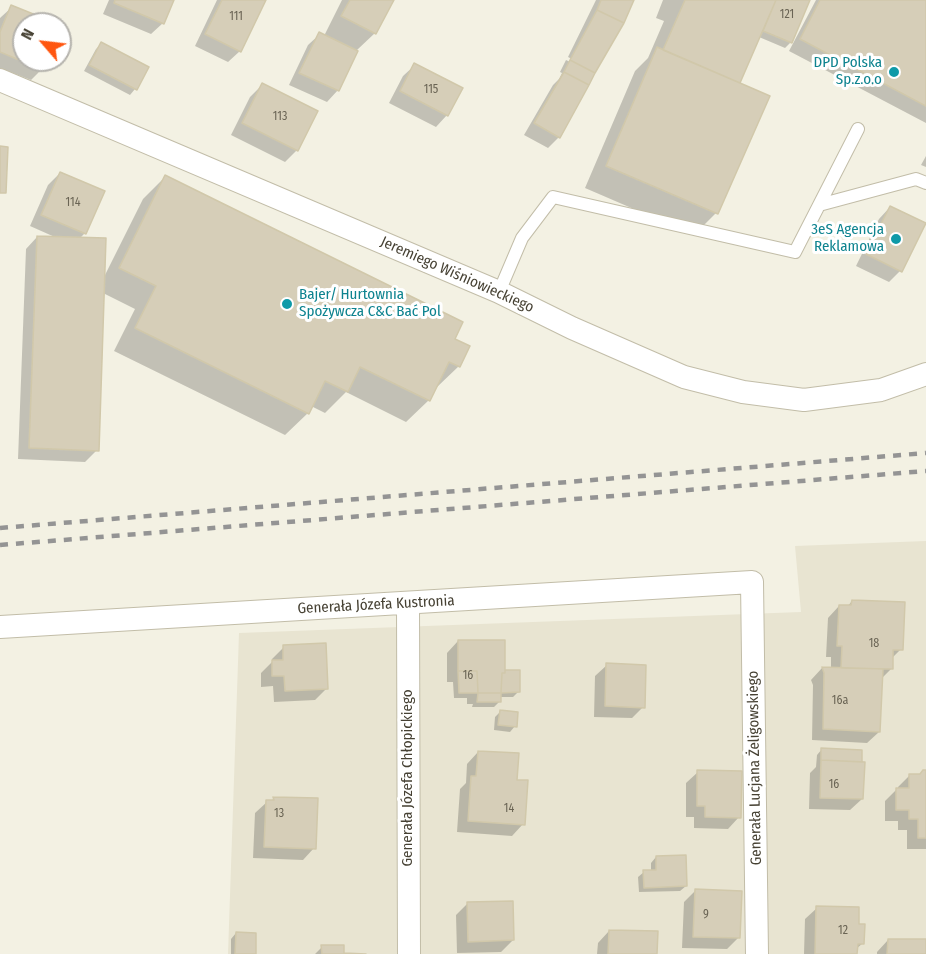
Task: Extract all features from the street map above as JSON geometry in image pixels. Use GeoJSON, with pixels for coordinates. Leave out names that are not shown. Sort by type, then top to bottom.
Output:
{"type":"FeatureCollection","features":[{"type":"Feature","properties":{"kind":"street","name":"Jeremiego Wiśniowieckiego"},"geometry":{"type":"LineString","coordinates":[[0,80],[500,292],[572,328],[684,377],[743,392],[804,400],[881,390],[926,374]]}},
{"type":"Feature","properties":{"kind":"street","name":"Generała Józefa Kustronia"},"geometry":{"type":"LineString","coordinates":[[0,627],[752,582]]}},
{"type":"Feature","properties":{"kind":"street","name":"Generała Lucjana Żeligowskiego"},"geometry":{"type":"LineString","coordinates":[[752,582],[758,954]]}},
{"type":"Feature","properties":{"kind":"street","name":"Generała Józefa Chłopickiego"},"geometry":{"type":"LineString","coordinates":[[408,603],[409,954]]}},
{"type":"Feature","properties":{"kind":"lane"},"geometry":{"type":"LineString","coordinates":[[500,292],[522,238],[553,197],[795,252],[858,129]]}},
{"type":"Feature","properties":{"kind":"lane"},"geometry":{"type":"LineString","coordinates":[[819,205],[916,179],[926,183]]}},
{"type":"Feature","properties":{"kind":"shaded area"},"geometry":{"type":"Polygon","coordinates":[[[926,541],[926,954],[228,954],[239,633],[801,612],[795,546],[926,541]]]}},
{"type":"Feature","properties":{"kind":"building"},"geometry":{"type":"Polygon","coordinates":[[[115,0],[174,0],[164,24],[114,3],[115,0]]]}},
{"type":"Feature","properties":{"kind":"building"},"geometry":{"type":"Polygon","coordinates":[[[222,0],[266,0],[241,52],[205,34],[222,0]]]}},
{"type":"Feature","properties":{"kind":"building"},"geometry":{"type":"Polygon","coordinates":[[[350,0],[394,0],[376,34],[341,16],[350,0]]]}},
{"type":"Feature","properties":{"kind":"building"},"geometry":{"type":"Polygon","coordinates":[[[601,0],[634,0],[624,23],[597,10],[601,0]]]}},
{"type":"Feature","properties":{"kind":"building"},"geometry":{"type":"Polygon","coordinates":[[[685,0],[776,0],[740,83],[663,50],[685,0]]]}},
{"type":"Feature","properties":{"kind":"building"},"geometry":{"type":"Polygon","coordinates":[[[776,0],[810,0],[792,43],[763,31],[776,0]]]}},
{"type":"Feature","properties":{"kind":"building","name":"DPD Polska Sp.z.o.o"},"geometry":{"type":"Polygon","coordinates":[[[820,0],[926,0],[926,106],[800,39],[820,0]]]}},
{"type":"Feature","properties":{"kind":"building"},"geometry":{"type":"Polygon","coordinates":[[[11,5],[28,12],[12,12],[12,57],[0,52],[0,32],[11,5]]]}},
{"type":"Feature","properties":{"kind":"building"},"geometry":{"type":"Polygon","coordinates":[[[597,10],[624,23],[595,73],[570,60],[597,10]]]}},
{"type":"Feature","properties":{"kind":"building"},"geometry":{"type":"Polygon","coordinates":[[[319,32],[358,51],[339,91],[299,73],[319,32]]]}},
{"type":"Feature","properties":{"kind":"building"},"geometry":{"type":"Polygon","coordinates":[[[101,42],[149,67],[137,90],[89,65],[101,42]]]}},
{"type":"Feature","properties":{"kind":"building"},"geometry":{"type":"Polygon","coordinates":[[[657,47],[770,96],[718,214],[606,166],[657,47]]]}},
{"type":"Feature","properties":{"kind":"building"},"geometry":{"type":"Polygon","coordinates":[[[570,60],[595,73],[589,85],[564,72],[570,60]]]}},
{"type":"Feature","properties":{"kind":"building"},"geometry":{"type":"Polygon","coordinates":[[[414,63],[463,88],[448,116],[400,91],[414,63]]]}},
{"type":"Feature","properties":{"kind":"building"},"geometry":{"type":"Polygon","coordinates":[[[564,72],[589,85],[560,138],[534,123],[564,72]]]}},
{"type":"Feature","properties":{"kind":"building"},"geometry":{"type":"Polygon","coordinates":[[[262,83],[318,111],[298,151],[242,123],[262,83]]]}},
{"type":"Feature","properties":{"kind":"building"},"geometry":{"type":"Polygon","coordinates":[[[0,146],[8,147],[6,193],[0,193],[0,146]]]}},
{"type":"Feature","properties":{"kind":"building"},"geometry":{"type":"Polygon","coordinates":[[[60,172],[105,191],[86,234],[41,215],[60,172]]]}},
{"type":"Feature","properties":{"kind":"building","name":"Bajer/ Hurtownia Spożywcza C&C Bać Pol"},"geometry":{"type":"Polygon","coordinates":[[[165,175],[463,322],[455,339],[470,346],[460,367],[449,362],[430,401],[360,367],[348,392],[325,381],[309,414],[135,328],[156,286],[119,268],[165,175]]]}},
{"type":"Feature","properties":{"kind":"building","name":"3eS Agencja Reklamowa"},"geometry":{"type":"Polygon","coordinates":[[[890,206],[926,223],[902,272],[866,254],[890,206]]]}},
{"type":"Feature","properties":{"kind":"building"},"geometry":{"type":"Polygon","coordinates":[[[37,236],[106,238],[99,451],[29,448],[37,236]]]}},
{"type":"Feature","properties":{"kind":"building"},"geometry":{"type":"Polygon","coordinates":[[[852,600],[905,602],[903,650],[893,650],[893,669],[841,668],[842,646],[837,646],[839,605],[851,605],[852,600]]]}},
{"type":"Feature","properties":{"kind":"building"},"geometry":{"type":"Polygon","coordinates":[[[458,640],[505,640],[505,673],[502,673],[501,693],[478,693],[477,671],[458,671],[458,640]]]}},
{"type":"Feature","properties":{"kind":"building"},"geometry":{"type":"Polygon","coordinates":[[[326,643],[328,689],[285,691],[284,676],[272,676],[272,660],[283,660],[283,645],[326,643]]]}},
{"type":"Feature","properties":{"kind":"building"},"geometry":{"type":"Polygon","coordinates":[[[606,663],[646,665],[645,708],[605,706],[606,663]]]}},
{"type":"Feature","properties":{"kind":"building"},"geometry":{"type":"Polygon","coordinates":[[[822,667],[883,669],[880,732],[823,729],[824,673],[822,667]]]}},
{"type":"Feature","properties":{"kind":"building"},"geometry":{"type":"Polygon","coordinates":[[[505,670],[520,670],[520,692],[501,693],[502,673],[505,673],[505,670]]]}},
{"type":"Feature","properties":{"kind":"building"},"geometry":{"type":"Polygon","coordinates":[[[458,671],[477,671],[478,693],[459,693],[458,671]]]}},
{"type":"Feature","properties":{"kind":"building"},"geometry":{"type":"Polygon","coordinates":[[[478,693],[501,693],[501,702],[477,702],[478,693]]]}},
{"type":"Feature","properties":{"kind":"building"},"geometry":{"type":"Polygon","coordinates":[[[500,710],[518,712],[517,727],[498,725],[500,710]]]}},
{"type":"Feature","properties":{"kind":"building"},"geometry":{"type":"Polygon","coordinates":[[[821,748],[862,750],[862,762],[821,760],[821,748]]]}},
{"type":"Feature","properties":{"kind":"building"},"geometry":{"type":"Polygon","coordinates":[[[478,751],[519,753],[517,780],[528,780],[525,825],[468,821],[471,776],[476,776],[478,751]]]}},
{"type":"Feature","properties":{"kind":"building"},"geometry":{"type":"Polygon","coordinates":[[[821,760],[865,762],[863,799],[820,798],[821,760]]]}},
{"type":"Feature","properties":{"kind":"building"},"geometry":{"type":"Polygon","coordinates":[[[697,770],[742,771],[741,818],[705,817],[705,806],[697,806],[697,770]]]}},
{"type":"Feature","properties":{"kind":"building"},"geometry":{"type":"Polygon","coordinates":[[[926,770],[926,838],[918,838],[918,819],[909,819],[909,810],[896,810],[896,788],[909,788],[909,774],[920,774],[926,770]]]}},
{"type":"Feature","properties":{"kind":"building"},"geometry":{"type":"Polygon","coordinates":[[[273,797],[318,798],[316,849],[264,847],[266,800],[274,800],[273,797]]]}},
{"type":"Feature","properties":{"kind":"building"},"geometry":{"type":"Polygon","coordinates":[[[686,855],[687,886],[644,888],[643,870],[656,870],[656,856],[686,855]]]}},
{"type":"Feature","properties":{"kind":"building"},"geometry":{"type":"Polygon","coordinates":[[[695,889],[742,891],[740,938],[693,937],[695,889]]]}},
{"type":"Feature","properties":{"kind":"building"},"geometry":{"type":"Polygon","coordinates":[[[513,901],[514,940],[468,942],[467,902],[513,901]]]}},
{"type":"Feature","properties":{"kind":"building"},"geometry":{"type":"Polygon","coordinates":[[[816,906],[859,907],[859,924],[865,924],[864,944],[858,944],[857,954],[815,954],[816,906]]]}},
{"type":"Feature","properties":{"kind":"building"},"geometry":{"type":"Polygon","coordinates":[[[609,930],[658,931],[657,954],[608,954],[609,930]]]}},
{"type":"Feature","properties":{"kind":"building"},"geometry":{"type":"Polygon","coordinates":[[[236,932],[256,933],[256,954],[235,954],[236,932]]]}},
{"type":"Feature","properties":{"kind":"building"},"geometry":{"type":"Polygon","coordinates":[[[888,939],[926,939],[926,954],[887,954],[888,939]]]}},
{"type":"Feature","properties":{"kind":"building"},"geometry":{"type":"Polygon","coordinates":[[[321,945],[344,945],[344,953],[366,954],[322,954],[321,945]]]}},
{"type":"Feature","properties":{"kind":"railway"},"geometry":{"type":"LineString","coordinates":[[0,528],[926,453]]}},
{"type":"Feature","properties":{"kind":"railway"},"geometry":{"type":"LineString","coordinates":[[0,545],[926,471]]}},
{"type":"Feature","properties":{"kind":"place","name":"DPD Polska Sp.z.o.o"},"geometry":{"type":"Point","coordinates":[894,72]}},
{"type":"Feature","properties":{"kind":"place","name":"3eS Agencja Reklamowa"},"geometry":{"type":"Point","coordinates":[896,239]}},
{"type":"Feature","properties":{"kind":"place","name":"Bajer/ Hurtownia Spożywcza C&C Bać Pol"},"geometry":{"type":"Point","coordinates":[287,304]}}]}
